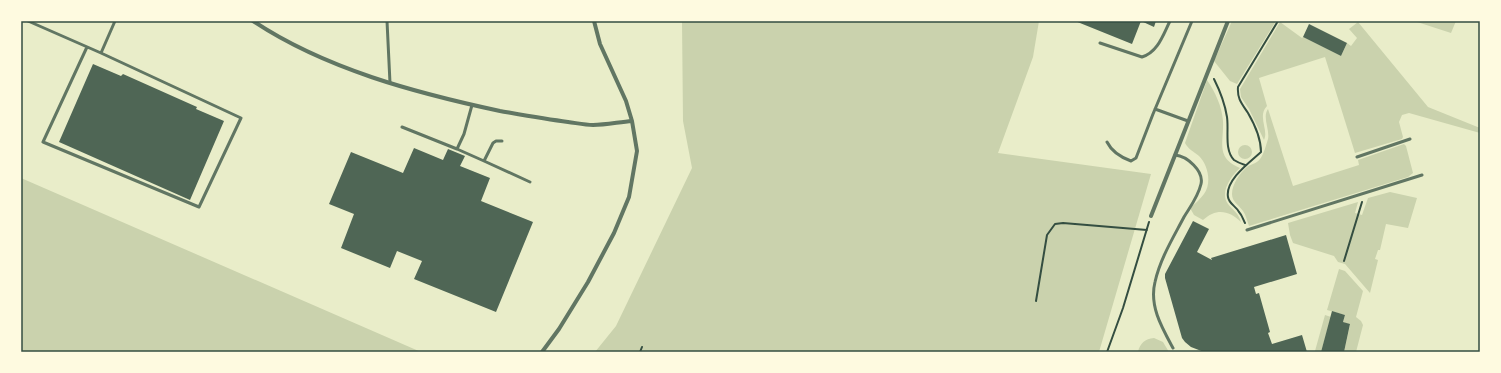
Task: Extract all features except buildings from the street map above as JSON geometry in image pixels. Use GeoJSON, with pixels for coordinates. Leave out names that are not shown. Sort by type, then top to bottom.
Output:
{"type":"FeatureCollection","features":[{"type":"Feature","properties":{"kind":"street"},"geometry":{"type":"LineString","coordinates":[[253,21],[274,35],[322,58],[390,83],[472,105],[538,119],[592,125],[632,121]]}},
{"type":"Feature","properties":{"kind":"street"},"geometry":{"type":"LineString","coordinates":[[542,352],[559,329],[588,282],[614,233],[629,197],[636,151],[632,121],[626,101],[600,44],[594,21]]}},
{"type":"Feature","properties":{"kind":"street"},"geometry":{"type":"LineString","coordinates":[[1151,216],[1228,21]]}},
{"type":"Feature","properties":{"kind":"lane"},"geometry":{"type":"LineString","coordinates":[[28,21],[87,46],[240,118],[199,207],[43,142],[87,46]]}},
{"type":"Feature","properties":{"kind":"lane"},"geometry":{"type":"LineString","coordinates":[[101,53],[115,21]]}},
{"type":"Feature","properties":{"kind":"lane"},"geometry":{"type":"LineString","coordinates":[[387,21],[390,83]]}},
{"type":"Feature","properties":{"kind":"lane"},"geometry":{"type":"LineString","coordinates":[[1100,43],[1142,57],[1148,56],[1157,48],[1170,21]]}},
{"type":"Feature","properties":{"kind":"lane"},"geometry":{"type":"LineString","coordinates":[[1107,142],[1114,153],[1134,161],[1192,21]]}},
{"type":"Feature","properties":{"kind":"lane"},"geometry":{"type":"LineString","coordinates":[[457,149],[464,134],[472,105]]}},
{"type":"Feature","properties":{"kind":"lane"},"geometry":{"type":"LineString","coordinates":[[1155,109],[1188,120]]}},
{"type":"Feature","properties":{"kind":"lane"},"geometry":{"type":"LineString","coordinates":[[402,127],[457,149],[530,182]]}},
{"type":"Feature","properties":{"kind":"lane"},"geometry":{"type":"LineString","coordinates":[[1357,157],[1410,139]]}},
{"type":"Feature","properties":{"kind":"lane"},"geometry":{"type":"LineString","coordinates":[[484,161],[493,142],[502,141]]}},
{"type":"Feature","properties":{"kind":"lane"},"geometry":{"type":"LineString","coordinates":[[1173,348],[1160,325],[1154,304],[1155,282],[1164,256],[1194,202],[1201,183],[1199,171],[1191,163],[1179,155],[1175,155]]}},
{"type":"Feature","properties":{"kind":"lane"},"geometry":{"type":"LineString","coordinates":[[1247,230],[1422,175]]}},
{"type":"Feature","properties":{"kind":"path"},"geometry":{"type":"LineString","coordinates":[[1247,230],[1239,211],[1232,205],[1228,197],[1231,182],[1245,165],[1260,152],[1261,142],[1248,113],[1239,101],[1238,87],[1278,21]]}},
{"type":"Feature","properties":{"kind":"path"},"geometry":{"type":"LineString","coordinates":[[1208,71],[1215,81],[1223,103],[1227,118],[1229,148],[1231,155],[1235,160],[1245,165]]}},
{"type":"Feature","properties":{"kind":"path"},"geometry":{"type":"LineString","coordinates":[[1344,261],[1364,193]]}},
{"type":"Feature","properties":{"kind":"path"},"geometry":{"type":"LineString","coordinates":[[1106,352],[1123,308],[1151,216]]}},
{"type":"Feature","properties":{"kind":"path"},"geometry":{"type":"LineString","coordinates":[[1036,301],[1047,235],[1055,224],[1063,222],[1147,230]]}},
{"type":"Feature","properties":{"kind":"path"},"geometry":{"type":"LineString","coordinates":[[640,352],[642,347]]}},
{"type":"Feature","properties":{"kind":"green space"},"geometry":{"type":"Polygon","coordinates":[[[682,21],[1039,21],[1033,57],[998,153],[1151,174],[1099,352],[595,352],[616,326],[692,168],[683,121],[682,21]]]}},
{"type":"Feature","properties":{"kind":"green space"},"geometry":{"type":"Polygon","coordinates":[[[1232,21],[1276,21],[1237,84],[1230,81],[1214,61],[1232,21]]]}},
{"type":"Feature","properties":{"kind":"green space"},"geometry":{"type":"Polygon","coordinates":[[[1414,21],[1456,21],[1451,33],[1414,21]]]}},
{"type":"Feature","properties":{"kind":"green space"},"geometry":{"type":"Polygon","coordinates":[[[1280,22],[1302,38],[1303,37],[1341,56],[1347,43],[1351,46],[1357,38],[1349,29],[1358,22],[1428,107],[1480,128],[1480,133],[1409,113],[1402,115],[1399,122],[1403,137],[1402,139],[1355,153],[1325,57],[1259,78],[1267,106],[1263,114],[1265,132],[1264,140],[1249,109],[1241,97],[1240,89],[1280,22]]]}},
{"type":"Feature","properties":{"kind":"green space"},"geometry":{"type":"Polygon","coordinates":[[[1207,80],[1220,105],[1223,121],[1222,149],[1227,159],[1232,164],[1240,168],[1230,179],[1225,194],[1228,204],[1237,214],[1241,222],[1232,215],[1222,212],[1208,216],[1203,220],[1194,215],[1190,208],[1204,194],[1208,185],[1208,174],[1205,164],[1185,143],[1207,80]]]}},
{"type":"Feature","properties":{"kind":"green space"},"geometry":{"type":"Polygon","coordinates":[[[1268,109],[1293,186],[1359,165],[1358,160],[1404,144],[1406,146],[1413,173],[1408,177],[1249,226],[1246,216],[1232,197],[1232,190],[1242,172],[1247,167],[1258,161],[1263,155],[1268,139],[1266,112],[1268,109]]]}},
{"type":"Feature","properties":{"kind":"green space"},"geometry":{"type":"Polygon","coordinates":[[[1242,145],[1248,145],[1252,149],[1252,155],[1248,159],[1242,159],[1238,155],[1238,149],[1242,145]]]}},
{"type":"Feature","properties":{"kind":"green space"},"geometry":{"type":"Polygon","coordinates":[[[21,178],[421,352],[21,352],[21,178]]]}},
{"type":"Feature","properties":{"kind":"green space"},"geometry":{"type":"Polygon","coordinates":[[[1390,192],[1417,198],[1408,228],[1386,224],[1380,250],[1378,250],[1375,259],[1378,260],[1370,293],[1345,264],[1338,262],[1334,256],[1293,243],[1288,223],[1358,202],[1355,213],[1362,215],[1368,198],[1390,192]]]}},
{"type":"Feature","properties":{"kind":"green space"},"geometry":{"type":"Polygon","coordinates":[[[1339,269],[1345,271],[1363,291],[1356,317],[1363,325],[1356,352],[1344,352],[1350,325],[1343,322],[1345,315],[1327,310],[1339,269]]]}},
{"type":"Feature","properties":{"kind":"green space"},"geometry":{"type":"Polygon","coordinates":[[[1325,315],[1331,317],[1321,352],[1315,351],[1325,315]]]}},
{"type":"Feature","properties":{"kind":"green space"},"geometry":{"type":"Polygon","coordinates":[[[1154,338],[1163,342],[1169,352],[1138,352],[1143,342],[1154,338]]]}}]}
